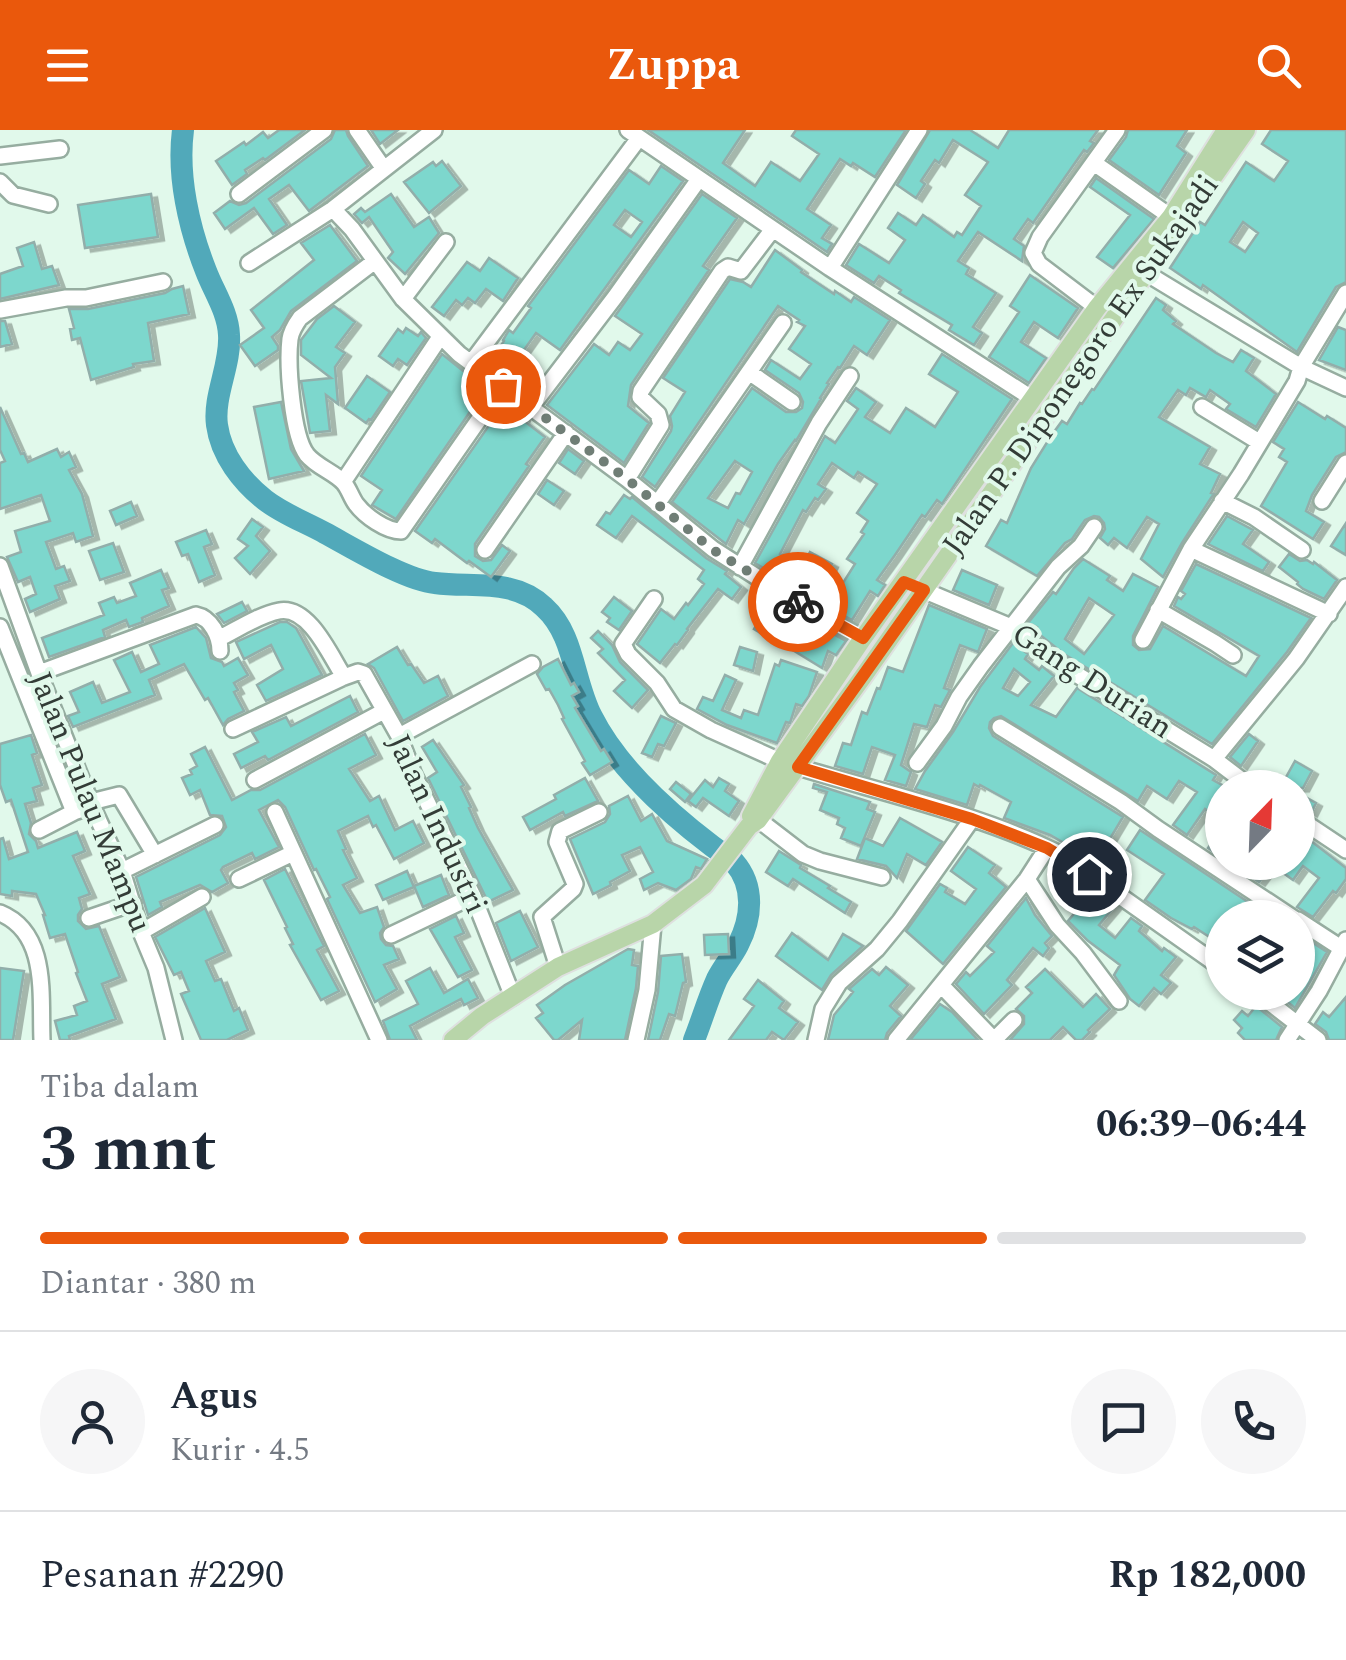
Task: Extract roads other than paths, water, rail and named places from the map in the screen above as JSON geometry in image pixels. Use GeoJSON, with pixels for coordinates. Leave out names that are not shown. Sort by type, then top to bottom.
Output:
{"type":"FeatureCollection","features":[{"type":"Feature","properties":{"kind":"main road"},"geometry":{"type":"LineString","coordinates":[[789,764],[863,638],[1097,308],[1171,216],[1226,130]]}},
{"type":"Feature","properties":{"kind":"main road","name":"Jalan P. Diponegoro Ex Sukajadi"},"geometry":{"type":"LineString","coordinates":[[453,1040],[482,1016],[558,968],[653,924],[717,871],[789,764],[924,590],[1246,130]]}},
{"type":"Feature","properties":{"kind":"main road"},"geometry":{"type":"LineString","coordinates":[[904,582],[924,590]]}},
{"type":"Feature","properties":{"kind":"street"},"geometry":{"type":"LineString","coordinates":[[239,194],[324,130]]}},
{"type":"Feature","properties":{"kind":"street"},"geometry":{"type":"LineString","coordinates":[[357,130],[384,169]]}},
{"type":"Feature","properties":{"kind":"street"},"geometry":{"type":"LineString","coordinates":[[250,263],[333,209],[434,130]]}},
{"type":"Feature","properties":{"kind":"street"},"geometry":{"type":"LineString","coordinates":[[830,268],[919,130]]}},
{"type":"Feature","properties":{"kind":"street"},"geometry":{"type":"LineString","coordinates":[[1097,308],[1039,264],[1033,252],[1117,130]]}},
{"type":"Feature","properties":{"kind":"street"},"geometry":{"type":"LineString","coordinates":[[471,363],[634,134],[1032,399]]}},
{"type":"Feature","properties":{"kind":"street"},"geometry":{"type":"LineString","coordinates":[[0,156],[60,149]]}},
{"type":"Feature","properties":{"kind":"street"},"geometry":{"type":"LineString","coordinates":[[1094,163],[1171,216]]}},
{"type":"Feature","properties":{"kind":"street"},"geometry":{"type":"LineString","coordinates":[[531,408],[698,179]]}},
{"type":"Feature","properties":{"kind":"street"},"geometry":{"type":"LineString","coordinates":[[0,182],[14,195],[49,204]]}},
{"type":"Feature","properties":{"kind":"street"},"geometry":{"type":"LineString","coordinates":[[333,209],[403,299],[471,363],[627,479],[700,540],[791,599],[863,638]]}},
{"type":"Feature","properties":{"kind":"street"},"geometry":{"type":"LineString","coordinates":[[627,479],[661,425],[658,414],[640,397],[641,391],[722,271],[728,267],[741,271],[773,229]]}},
{"type":"Feature","properties":{"kind":"street"},"geometry":{"type":"LineString","coordinates":[[403,299],[446,242]]}},
{"type":"Feature","properties":{"kind":"street"},"geometry":{"type":"LineString","coordinates":[[375,262],[300,318],[290,338],[290,380],[298,441],[308,458],[343,482],[359,508],[388,529],[401,531],[503,386]]}},
{"type":"Feature","properties":{"kind":"street"},"geometry":{"type":"LineString","coordinates":[[1146,273],[1301,367],[1346,388]]}},
{"type":"Feature","properties":{"kind":"street"},"geometry":{"type":"LineString","coordinates":[[0,310],[163,282]]}},
{"type":"Feature","properties":{"kind":"street"},"geometry":{"type":"LineString","coordinates":[[1143,640],[1191,549],[1241,474],[1346,293]]}},
{"type":"Feature","properties":{"kind":"street"},"geometry":{"type":"LineString","coordinates":[[657,504],[784,322]]}},
{"type":"Feature","properties":{"kind":"street"},"geometry":{"type":"LineString","coordinates":[[343,482],[440,337]]}},
{"type":"Feature","properties":{"kind":"street"},"geometry":{"type":"LineString","coordinates":[[749,372],[792,402]]}},
{"type":"Feature","properties":{"kind":"street"},"geometry":{"type":"LineString","coordinates":[[740,566],[818,423],[850,376]]}},
{"type":"Feature","properties":{"kind":"street"},"geometry":{"type":"LineString","coordinates":[[1202,407],[1259,442]]}},
{"type":"Feature","properties":{"kind":"street"},"geometry":{"type":"LineString","coordinates":[[485,550],[566,433]]}},
{"type":"Feature","properties":{"kind":"street"},"geometry":{"type":"LineString","coordinates":[[1322,501],[1346,463]]}},
{"type":"Feature","properties":{"kind":"street"},"geometry":{"type":"LineString","coordinates":[[1222,502],[1254,517],[1302,550]]}},
{"type":"Feature","properties":{"kind":"street"},"geometry":{"type":"LineString","coordinates":[[916,763],[1011,627],[1094,527]]}},
{"type":"Feature","properties":{"kind":"street"},"geometry":{"type":"LineString","coordinates":[[1191,549],[1329,614]]}},
{"type":"Feature","properties":{"kind":"street","name":"Jalan Pulau Mampu"},"geometry":{"type":"LineString","coordinates":[[1,573],[6,608],[39,673],[122,871],[156,968],[174,1040]]}},
{"type":"Feature","properties":{"kind":"street"},"geometry":{"type":"LineString","coordinates":[[1214,759],[1346,587]]}},
{"type":"Feature","properties":{"kind":"street","name":"Gang Durian"},"geometry":{"type":"LineString","coordinates":[[924,590],[1011,627],[1058,663],[1228,770]]}},
{"type":"Feature","properties":{"kind":"street"},"geometry":{"type":"LineString","coordinates":[[654,599],[623,644],[674,709],[710,730],[789,764],[972,819],[1047,848],[1205,956]]}},
{"type":"Feature","properties":{"kind":"street"},"geometry":{"type":"LineString","coordinates":[[1158,610],[1233,656]]}},
{"type":"Feature","properties":{"kind":"street"},"geometry":{"type":"LineString","coordinates":[[39,673],[196,615],[206,619],[220,644],[277,612],[301,615],[344,677],[233,729]]}},
{"type":"Feature","properties":{"kind":"street"},"geometry":{"type":"LineString","coordinates":[[0,627],[74,812]]}},
{"type":"Feature","properties":{"kind":"street"},"geometry":{"type":"LineString","coordinates":[[398,736],[532,664]]}},
{"type":"Feature","properties":{"kind":"street","name":"Jalan Industri"},"geometry":{"type":"LineString","coordinates":[[344,677],[364,674],[398,736],[473,896],[512,997]]}},
{"type":"Feature","properties":{"kind":"street"},"geometry":{"type":"LineString","coordinates":[[255,780],[384,710]]}},
{"type":"Feature","properties":{"kind":"street"},"geometry":{"type":"LineString","coordinates":[[41,733],[60,725]]}},
{"type":"Feature","properties":{"kind":"street"},"geometry":{"type":"LineString","coordinates":[[1000,726],[1266,900]]}},
{"type":"Feature","properties":{"kind":"street"},"geometry":{"type":"LineString","coordinates":[[39,830],[118,795],[154,854]]}},
{"type":"Feature","properties":{"kind":"street"},"geometry":{"type":"LineString","coordinates":[[274,812],[379,1040]]}},
{"type":"Feature","properties":{"kind":"street"},"geometry":{"type":"LineString","coordinates":[[558,968],[542,916],[575,884],[557,836],[599,812]]}},
{"type":"Feature","properties":{"kind":"street"},"geometry":{"type":"LineString","coordinates":[[816,1040],[823,1009],[839,983],[888,935],[972,819]]}},
{"type":"Feature","properties":{"kind":"street"},"geometry":{"type":"LineString","coordinates":[[122,871],[215,825]]}},
{"type":"Feature","properties":{"kind":"street"},"geometry":{"type":"LineString","coordinates":[[749,825],[820,861],[882,877]]}},
{"type":"Feature","properties":{"kind":"street"},"geometry":{"type":"LineString","coordinates":[[1315,829],[1346,850]]}},
{"type":"Feature","properties":{"kind":"street"},"geometry":{"type":"LineString","coordinates":[[896,1040],[1027,879],[1047,848]]}},
{"type":"Feature","properties":{"kind":"street"},"geometry":{"type":"LineString","coordinates":[[239,879],[293,853]]}},
{"type":"Feature","properties":{"kind":"street"},"geometry":{"type":"LineString","coordinates":[[1027,879],[1057,925],[1120,1000]]}},
{"type":"Feature","properties":{"kind":"street"},"geometry":{"type":"LineString","coordinates":[[391,935],[473,896]]}},
{"type":"Feature","properties":{"kind":"street"},"geometry":{"type":"LineString","coordinates":[[141,932],[202,897]]}},
{"type":"Feature","properties":{"kind":"street"},"geometry":{"type":"LineString","coordinates":[[89,918],[133,903]]}},
{"type":"Feature","properties":{"kind":"street"},"geometry":{"type":"LineString","coordinates":[[0,913],[12,918],[30,935],[37,955],[42,1040]]}},
{"type":"Feature","properties":{"kind":"street"},"geometry":{"type":"LineString","coordinates":[[636,1040],[648,990],[653,924]]}},
{"type":"Feature","properties":{"kind":"street"},"geometry":{"type":"LineString","coordinates":[[1287,1040],[1320,991],[1343,944],[1315,929]]}},
{"type":"Feature","properties":{"kind":"street"},"geometry":{"type":"LineString","coordinates":[[941,985],[994,1040],[1014,1020]]}},
{"type":"Feature","properties":{"kind":"street"},"geometry":{"type":"LineString","coordinates":[[1280,1010],[1318,1040]]}},
{"type":"Feature","properties":{"kind":"waterway"},"geometry":{"type":"LineString","coordinates":[[183,130],[183,183],[190,220],[228,327],[229,346],[217,403],[217,425],[223,447],[241,476],[279,510],[394,570],[435,583],[506,588],[544,607],[562,631],[586,703],[604,738],[654,797],[741,871],[749,902],[746,924],[717,979],[694,1040]]}}]}
